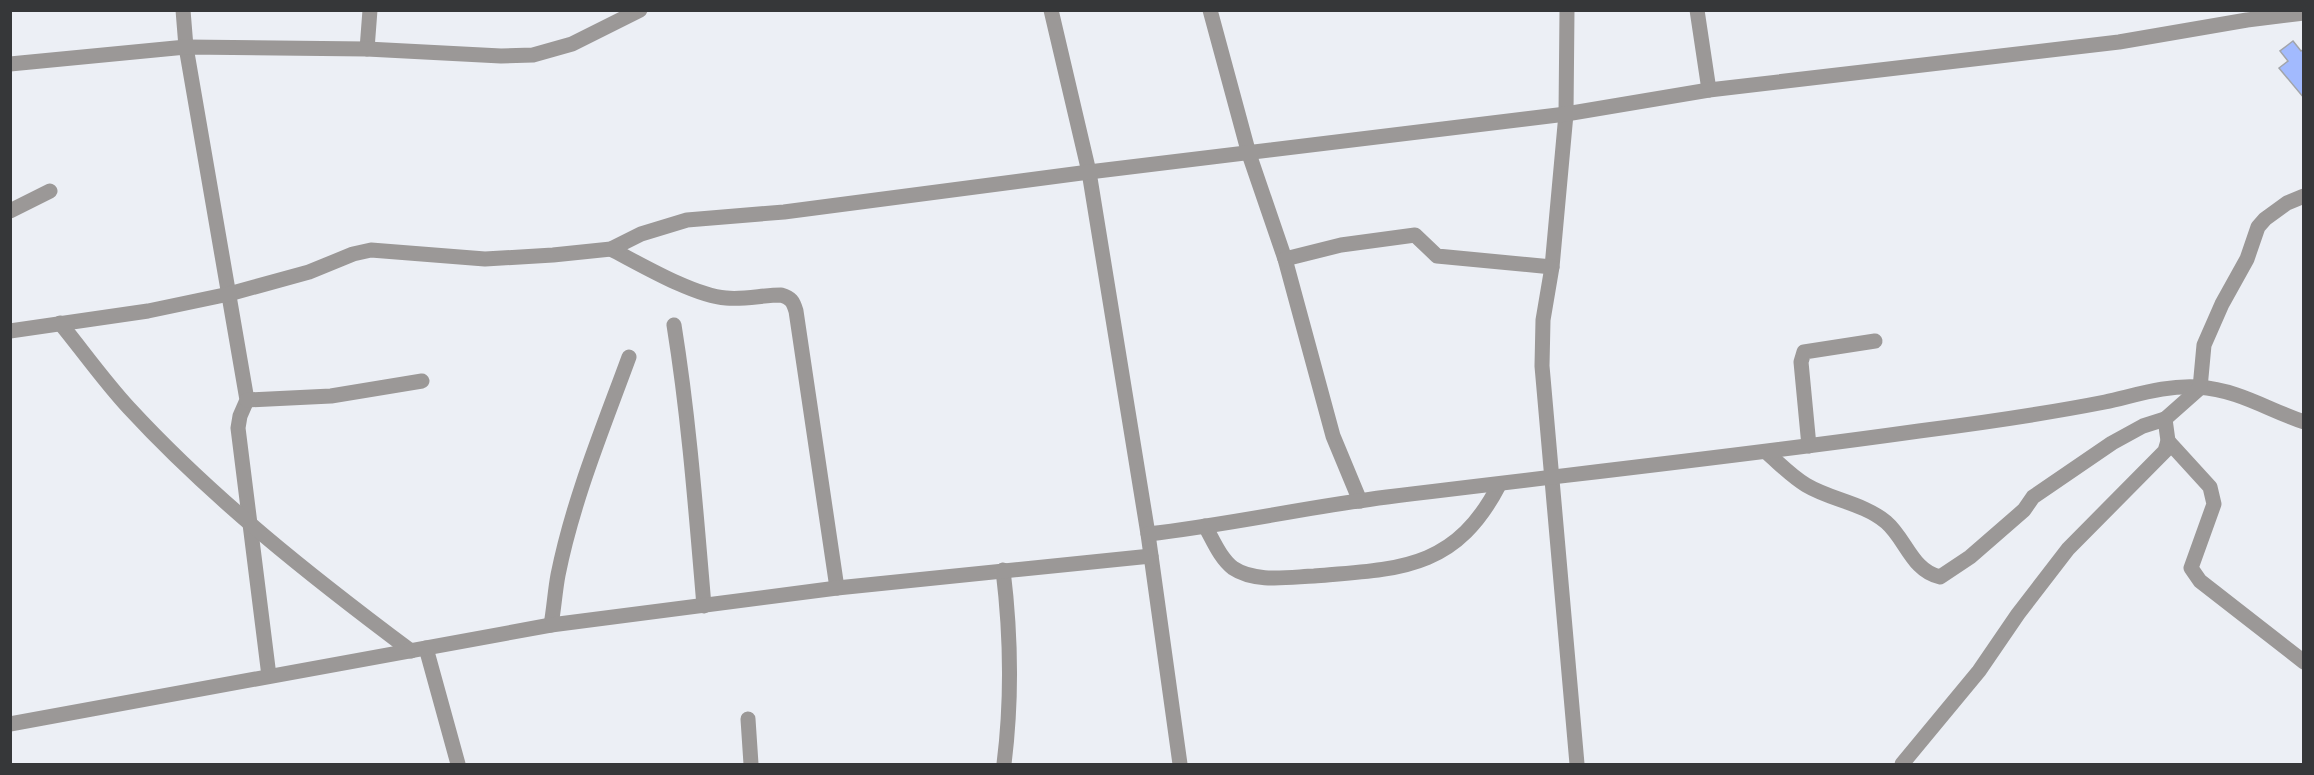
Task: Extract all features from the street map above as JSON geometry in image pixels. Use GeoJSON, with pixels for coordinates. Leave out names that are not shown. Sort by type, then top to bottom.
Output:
{"type":"FeatureCollection","features":[{"type":"Feature","properties":{"kind":"street"},"geometry":{"type":"LineString","coordinates":[[183,10],[186,47],[248,400],[240,416],[238,428],[269,676]]}},
{"type":"Feature","properties":{"kind":"street"},"geometry":{"type":"LineString","coordinates":[[367,49],[370,10]]}},
{"type":"Feature","properties":{"kind":"street"},"geometry":{"type":"LineString","coordinates":[[10,64],[186,47],[367,49],[533,56],[572,44],[640,10]]}},
{"type":"Feature","properties":{"kind":"street"},"geometry":{"type":"LineString","coordinates":[[1051,10],[1089,172],[1148,534],[1180,765]]}},
{"type":"Feature","properties":{"kind":"street"},"geometry":{"type":"LineString","coordinates":[[1210,10],[1248,154],[1285,259],[1333,436],[1360,501]]}},
{"type":"Feature","properties":{"kind":"street"},"geometry":{"type":"LineString","coordinates":[[1567,10],[1566,114],[1552,267],[1543,320],[1542,366],[1577,765]]}},
{"type":"Feature","properties":{"kind":"street"},"geometry":{"type":"LineString","coordinates":[[1697,10],[1708,90]]}},
{"type":"Feature","properties":{"kind":"street"},"geometry":{"type":"LineString","coordinates":[[10,331],[148,311],[229,294],[309,272],[353,254],[371,250],[485,259],[611,249],[641,234],[687,220],[784,212],[1566,114],[1708,90],[2119,42],[2247,20],[2304,13]]}},
{"type":"Feature","properties":{"kind":"street"},"geometry":{"type":"LineString","coordinates":[[10,211],[50,191]]}},
{"type":"Feature","properties":{"kind":"street"},"geometry":{"type":"LineString","coordinates":[[1766,452],[1807,485],[1883,519],[1891,526],[1919,566],[1930,575],[1940,577],[1970,557],[1978,547],[2024,510],[2033,497],[2112,443],[2143,426],[2165,419],[2200,387],[2204,345],[2222,304],[2247,259],[2258,227],[2286,203],[2304,196]]}},
{"type":"Feature","properties":{"kind":"street"},"geometry":{"type":"LineString","coordinates":[[1285,259],[1341,245],[1415,235],[1437,256],[1552,267]]}},
{"type":"Feature","properties":{"kind":"street"},"geometry":{"type":"LineString","coordinates":[[611,249],[715,297],[781,295],[793,302],[837,588]]}},
{"type":"Feature","properties":{"kind":"street"},"geometry":{"type":"LineString","coordinates":[[60,323],[128,406],[182,463],[340,599],[419,650],[458,765]]}},
{"type":"Feature","properties":{"kind":"street"},"geometry":{"type":"LineString","coordinates":[[674,325],[681,369],[704,606]]}},
{"type":"Feature","properties":{"kind":"street"},"geometry":{"type":"LineString","coordinates":[[1809,446],[1801,362],[1804,352],[1875,341]]}},
{"type":"Feature","properties":{"kind":"street"},"geometry":{"type":"LineString","coordinates":[[551,625],[558,575],[566,541],[593,454],[629,357]]}},
{"type":"Feature","properties":{"kind":"street"},"geometry":{"type":"LineString","coordinates":[[248,400],[331,396],[422,381]]}},
{"type":"Feature","properties":{"kind":"street"},"geometry":{"type":"LineString","coordinates":[[1148,534],[1245,522],[1360,501],[1809,446],[2093,404],[2172,387],[2200,387],[2231,392],[2304,422]]}},
{"type":"Feature","properties":{"kind":"street"},"geometry":{"type":"LineString","coordinates":[[1902,765],[1979,671],[2018,614],[2068,549],[2165,451],[2168,441],[2165,419]]}},
{"type":"Feature","properties":{"kind":"street"},"geometry":{"type":"LineString","coordinates":[[2168,441],[2210,487],[2214,504],[2191,568],[2199,581],[2304,662]]}},
{"type":"Feature","properties":{"kind":"street"},"geometry":{"type":"LineString","coordinates":[[1205,526],[1221,554],[1232,567],[1248,575],[1282,578],[1376,572],[1423,561],[1438,552],[1479,520],[1499,485]]}},
{"type":"Feature","properties":{"kind":"street"},"geometry":{"type":"LineString","coordinates":[[10,724],[551,625],[837,588],[1151,556]]}},
{"type":"Feature","properties":{"kind":"street"},"geometry":{"type":"LineString","coordinates":[[1003,570],[1010,650],[1004,765]]}},
{"type":"Feature","properties":{"kind":"street"},"geometry":{"type":"LineString","coordinates":[[748,719],[751,765]]}},
{"type":"Feature","properties":{"kind":"building"},"geometry":{"type":"Polygon","coordinates":[[[2293,41],[2301,51],[2304,49],[2304,98],[2279,68],[2288,61],[2280,51],[2293,41]]]}}]}
